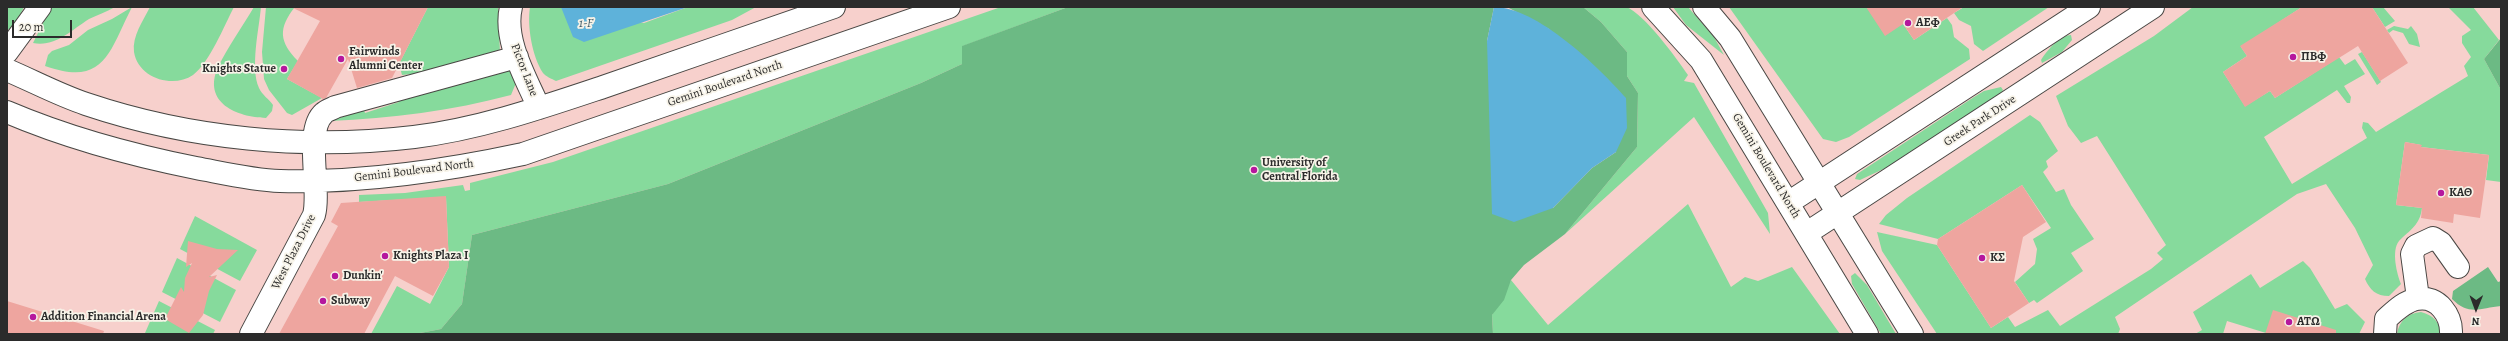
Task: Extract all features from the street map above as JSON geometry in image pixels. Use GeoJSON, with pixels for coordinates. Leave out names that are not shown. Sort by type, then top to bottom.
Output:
{"type":"FeatureCollection","features":[{"type":"Feature","properties":{"kind":"street"},"geometry":{"type":"LineString","coordinates":[[7,52],[40,7]]}},
{"type":"Feature","properties":{"kind":"street","name":"Pictor Lane"},"geometry":{"type":"LineString","coordinates":[[511,7],[509,16],[517,57],[539,108]]}},
{"type":"Feature","properties":{"kind":"street"},"geometry":{"type":"LineString","coordinates":[[7,70],[85,104],[144,120],[236,137],[348,142],[415,137],[489,123],[539,108],[834,7]]}},
{"type":"Feature","properties":{"kind":"street","name":"Gemini Boulevard North"},"geometry":{"type":"LineString","coordinates":[[1654,7],[1701,60],[1867,334]]}},
{"type":"Feature","properties":{"kind":"street"},"geometry":{"type":"LineString","coordinates":[[1704,7],[1730,38],[1912,334]]}},
{"type":"Feature","properties":{"kind":"street"},"geometry":{"type":"LineString","coordinates":[[1788,203],[1819,185],[2089,7]]}},
{"type":"Feature","properties":{"kind":"street","name":"Greek Park Drive"},"geometry":{"type":"LineString","coordinates":[[1806,233],[2153,7]]}},
{"type":"Feature","properties":{"kind":"street","name":"Gemini Boulevard North"},"geometry":{"type":"LineString","coordinates":[[7,112],[109,149],[169,163],[232,175],[279,181],[390,176],[457,168],[523,154],[946,8]]}},
{"type":"Feature","properties":{"kind":"street","name":"West Plaza Drive"},"geometry":{"type":"LineString","coordinates":[[251,334],[314,215],[317,204],[314,141],[318,122],[324,113],[335,107],[517,57]]}},
{"type":"Feature","properties":{"kind":"street"},"geometry":{"type":"LineString","coordinates":[[2418,298],[2412,254],[2416,246],[2433,238],[2441,243],[2458,267]]}},
{"type":"Feature","properties":{"kind":"street"},"geometry":{"type":"LineString","coordinates":[[2385,334],[2386,319],[2401,306],[2418,298],[2434,301],[2444,309],[2452,325],[2451,334]]}},
{"type":"Feature","properties":{"kind":"shaded area","name":"University of Central Florida"},"geometry":{"type":"Polygon","coordinates":[[[7,7],[2501,7],[2501,334],[7,334],[7,7]]]}},
{"type":"Feature","properties":{"kind":"green space"},"geometry":{"type":"Polygon","coordinates":[[[7,7],[24,7],[11,34],[7,27],[7,7]]]}},
{"type":"Feature","properties":{"kind":"green space"},"geometry":{"type":"Polygon","coordinates":[[[51,7],[115,7],[89,19],[56,40],[49,43],[33,43],[51,7]]]}},
{"type":"Feature","properties":{"kind":"green space"},"geometry":{"type":"Polygon","coordinates":[[[132,7],[110,51],[102,61],[93,68],[81,72],[65,71],[45,66],[48,55],[52,51],[69,45],[88,30],[112,19],[132,7]]]}},
{"type":"Feature","properties":{"kind":"green space"},"geometry":{"type":"Polygon","coordinates":[[[150,7],[234,7],[211,53],[199,69],[193,75],[185,79],[167,81],[149,74],[142,69],[134,52],[136,34],[150,7]]]}},
{"type":"Feature","properties":{"kind":"green space"},"geometry":{"type":"Polygon","coordinates":[[[254,7],[261,7],[255,59],[256,80],[260,90],[273,105],[272,111],[266,118],[244,115],[234,111],[225,106],[219,99],[215,90],[214,79],[218,67],[254,7]]]}},
{"type":"Feature","properties":{"kind":"green space"},"geometry":{"type":"Polygon","coordinates":[[[266,7],[295,7],[289,15],[283,28],[284,41],[287,48],[298,61],[287,79],[322,98],[292,115],[287,113],[269,90],[264,79],[262,52],[266,7]]]}},
{"type":"Feature","properties":{"kind":"green space"},"geometry":{"type":"Polygon","coordinates":[[[428,7],[498,7],[500,53],[431,72],[402,75],[399,64],[428,7]]]}},
{"type":"Feature","properties":{"kind":"green space"},"geometry":{"type":"Polygon","coordinates":[[[530,7],[561,7],[644,23],[688,7],[756,7],[732,20],[556,81],[544,74],[539,66],[533,50],[529,23],[530,7]]]}},
{"type":"Feature","properties":{"kind":"green space"},"geometry":{"type":"Polygon","coordinates":[[[1001,7],[1068,7],[963,46],[962,64],[921,83],[668,184],[472,235],[462,304],[441,329],[415,334],[371,334],[397,286],[430,304],[449,267],[446,197],[359,202],[359,195],[405,193],[463,185],[465,191],[470,190],[470,183],[553,162],[1001,7]]]}},
{"type":"Feature","properties":{"kind":"green space"},"geometry":{"type":"Polygon","coordinates":[[[1068,7],[1494,7],[1487,41],[1553,208],[1592,168],[1616,152],[1549,29],[1507,7],[1583,7],[1601,22],[1627,52],[1627,76],[1638,93],[1637,147],[1565,234],[1524,265],[1511,280],[1504,300],[1492,315],[1493,334],[415,334],[441,329],[462,304],[472,235],[668,184],[921,83],[962,64],[962,46],[1068,7]]]}},
{"type":"Feature","properties":{"kind":"green space"},"geometry":{"type":"Polygon","coordinates":[[[1583,7],[1626,7],[1642,18],[1660,37],[1688,75],[1684,81],[1694,83],[1768,213],[1770,234],[1694,117],[1565,234],[1637,147],[1638,93],[1627,76],[1627,52],[1601,22],[1583,7]]]}},
{"type":"Feature","properties":{"kind":"green space"},"geometry":{"type":"Polygon","coordinates":[[[1673,7],[1688,7],[1714,37],[1724,55],[1686,25],[1673,7]]]}},
{"type":"Feature","properties":{"kind":"green space"},"geometry":{"type":"Polygon","coordinates":[[[1729,7],[1866,7],[1903,24],[1914,40],[1947,18],[1952,25],[1954,37],[1969,49],[1970,59],[1849,137],[1836,142],[1823,139],[1729,7]]]}},
{"type":"Feature","properties":{"kind":"green space"},"geometry":{"type":"Polygon","coordinates":[[[1964,7],[2049,7],[1983,51],[1974,44],[1971,26],[1959,20],[1954,13],[1964,7]]]}},
{"type":"Feature","properties":{"kind":"green space"},"geometry":{"type":"Polygon","coordinates":[[[2193,7],[2302,7],[2241,47],[2247,56],[2223,72],[2245,106],[2270,91],[2275,98],[2339,57],[2345,65],[2355,59],[2365,74],[2344,86],[2351,97],[2350,103],[2347,103],[2337,90],[2264,137],[2292,184],[2367,138],[2362,128],[2363,122],[2368,123],[2376,132],[2468,76],[2464,66],[2471,57],[2462,43],[2462,36],[2471,30],[2448,7],[2473,7],[2499,40],[2484,59],[2501,90],[2501,182],[2486,180],[2489,155],[2421,147],[2421,145],[2405,142],[2396,205],[2422,208],[2417,223],[2399,241],[2397,245],[2395,256],[2401,284],[2389,296],[2377,294],[2367,283],[2365,279],[2373,265],[2355,228],[2326,184],[2297,194],[2115,317],[2120,329],[2118,334],[1937,334],[1882,251],[1877,232],[1937,245],[1991,328],[2008,317],[2015,327],[2048,310],[2060,326],[2151,269],[2163,259],[2157,253],[2166,245],[2097,136],[2081,143],[2068,126],[2056,96],[2154,36],[2193,7]]]}},
{"type":"Feature","properties":{"kind":"green space"},"geometry":{"type":"Polygon","coordinates":[[[2372,7],[2383,7],[2395,21],[2385,27],[2372,7]]]}},
{"type":"Feature","properties":{"kind":"green space"},"geometry":{"type":"Polygon","coordinates":[[[2394,26],[2408,29],[2411,26],[2417,34],[2420,47],[2409,44],[2403,33],[2393,30],[2389,33],[2387,30],[2394,26]]]}},
{"type":"Feature","properties":{"kind":"green space"},"geometry":{"type":"Polygon","coordinates":[[[2071,35],[2072,40],[2062,52],[2042,63],[2041,60],[2054,44],[2062,38],[2071,35]]]}},
{"type":"Feature","properties":{"kind":"green space"},"geometry":{"type":"Polygon","coordinates":[[[2501,38],[2501,90],[2484,59],[2501,38]]]}},
{"type":"Feature","properties":{"kind":"green space"},"geometry":{"type":"Polygon","coordinates":[[[2362,52],[2381,82],[2377,85],[2358,54],[2362,52]]]}},
{"type":"Feature","properties":{"kind":"green space"},"geometry":{"type":"Polygon","coordinates":[[[509,70],[516,83],[511,95],[489,101],[421,113],[330,121],[364,110],[365,113],[399,102],[398,100],[509,70]]]}},
{"type":"Feature","properties":{"kind":"green space"},"geometry":{"type":"Polygon","coordinates":[[[2001,87],[2003,90],[2001,93],[1892,165],[1860,180],[1855,179],[1857,174],[1974,97],[1984,91],[2001,87]]]}},
{"type":"Feature","properties":{"kind":"green space"},"geometry":{"type":"Polygon","coordinates":[[[2030,115],[2040,122],[2058,151],[2046,161],[2048,167],[2043,172],[2056,192],[2064,189],[2071,205],[2094,239],[2071,253],[2083,271],[2037,303],[2034,300],[2029,303],[2015,282],[2035,264],[2037,249],[2033,239],[2051,228],[2022,185],[1938,239],[1879,224],[1886,215],[1907,198],[2030,115]]]}},
{"type":"Feature","properties":{"kind":"green space"},"geometry":{"type":"Polygon","coordinates":[[[1688,204],[1731,287],[1745,277],[1758,281],[1792,267],[1840,334],[1493,334],[1492,315],[1511,280],[1548,325],[1688,204]]]}},
{"type":"Feature","properties":{"kind":"green space"},"geometry":{"type":"Polygon","coordinates":[[[195,216],[257,250],[240,281],[180,249],[195,216]]]}},
{"type":"Feature","properties":{"kind":"green space"},"geometry":{"type":"Polygon","coordinates":[[[177,258],[236,290],[220,322],[162,292],[177,258]]]}},
{"type":"Feature","properties":{"kind":"green space"},"geometry":{"type":"Polygon","coordinates":[[[2303,261],[2310,268],[2335,309],[2347,304],[2365,322],[2359,334],[2266,333],[2227,321],[2223,334],[2195,334],[2202,330],[2193,312],[2251,274],[2260,288],[2303,261]]]}},
{"type":"Feature","properties":{"kind":"green space"},"geometry":{"type":"Polygon","coordinates":[[[2488,267],[2498,282],[2501,281],[2501,306],[2475,310],[2464,308],[2452,299],[2453,291],[2488,267]]]}},
{"type":"Feature","properties":{"kind":"green space"},"geometry":{"type":"Polygon","coordinates":[[[1855,273],[1867,285],[1896,334],[1881,334],[1852,284],[1851,276],[1855,273]]]}},
{"type":"Feature","properties":{"kind":"green space"},"geometry":{"type":"Polygon","coordinates":[[[159,301],[215,330],[213,334],[145,333],[159,301]]]}},
{"type":"Feature","properties":{"kind":"green space"},"geometry":{"type":"Polygon","coordinates":[[[2421,312],[2433,317],[2439,326],[2441,334],[2397,334],[2400,325],[2405,318],[2412,314],[2421,312]]]}},
{"type":"Feature","properties":{"kind":"water","name":"1-F"},"geometry":{"type":"Polygon","coordinates":[[[561,7],[688,7],[584,42],[573,37],[561,7]]]}},
{"type":"Feature","properties":{"kind":"water"},"geometry":{"type":"Polygon","coordinates":[[[1494,7],[1511,10],[1529,17],[1548,28],[1584,56],[1626,98],[1627,128],[1616,152],[1592,168],[1553,208],[1514,222],[1492,214],[1487,41],[1494,7]]]}},
{"type":"Feature","properties":{"kind":"building","name":"Fairwinds Alumni Center"},"geometry":{"type":"Polygon","coordinates":[[[291,7],[428,7],[392,78],[357,88],[348,59],[326,98],[323,99],[287,79],[320,21],[291,7]]]}},
{"type":"Feature","properties":{"kind":"building","name":"AEΦ"},"geometry":{"type":"Polygon","coordinates":[[[1866,7],[1963,7],[1914,40],[1903,24],[1885,36],[1866,7]]]}},
{"type":"Feature","properties":{"kind":"building","name":"ΠΒΦ"},"geometry":{"type":"Polygon","coordinates":[[[2302,7],[2372,7],[2408,63],[2380,81],[2358,46],[2275,98],[2270,91],[2245,107],[2223,72],[2247,56],[2240,46],[2302,7]]]}},
{"type":"Feature","properties":{"kind":"building","name":"ΚΑΘ"},"geometry":{"type":"Polygon","coordinates":[[[2405,142],[2422,145],[2421,147],[2489,155],[2480,218],[2454,214],[2453,223],[2421,218],[2422,208],[2396,205],[2405,142]]]}},
{"type":"Feature","properties":{"kind":"building","name":"ΚΣ"},"geometry":{"type":"Polygon","coordinates":[[[2022,185],[2046,222],[2023,237],[2014,281],[2029,303],[1991,328],[1937,245],[1938,239],[2022,185]]]}},
{"type":"Feature","properties":{"kind":"building","name":"Knights Plaza I"},"geometry":{"type":"Polygon","coordinates":[[[446,196],[449,267],[433,296],[395,276],[364,334],[279,334],[338,226],[331,222],[341,203],[446,196]]]}},
{"type":"Feature","properties":{"kind":"building"},"geometry":{"type":"Polygon","coordinates":[[[188,241],[217,249],[238,250],[209,277],[217,275],[209,291],[203,315],[189,333],[165,319],[181,287],[184,292],[185,278],[192,263],[186,267],[188,241]]]}},
{"type":"Feature","properties":{"kind":"building","name":"Addition Financial Arena"},"geometry":{"type":"Polygon","coordinates":[[[7,301],[104,331],[103,334],[7,334],[7,301]]]}},
{"type":"Feature","properties":{"kind":"building","name":"ΑΤΩ"},"geometry":{"type":"Polygon","coordinates":[[[2273,310],[2336,330],[2336,334],[2265,334],[2273,310]]]}},
{"type":"Feature","properties":{"kind":"place","name":"AEΦ"},"geometry":{"type":"Point","coordinates":[1908,23]}},
{"type":"Feature","properties":{"kind":"place","name":"ΠΒΦ"},"geometry":{"type":"Point","coordinates":[2293,57]}},
{"type":"Feature","properties":{"kind":"place","name":"Fairwinds Alumni Center"},"geometry":{"type":"Point","coordinates":[341,59]}},
{"type":"Feature","properties":{"kind":"place","name":"Knights Statue"},"geometry":{"type":"Point","coordinates":[284,69]}},
{"type":"Feature","properties":{"kind":"place","name":"University of Central Florida"},"geometry":{"type":"Point","coordinates":[1254,170]}},
{"type":"Feature","properties":{"kind":"place","name":"ΚΑΘ"},"geometry":{"type":"Point","coordinates":[2441,193]}},
{"type":"Feature","properties":{"kind":"place","name":"Knights Plaza I"},"geometry":{"type":"Point","coordinates":[385,256]}},
{"type":"Feature","properties":{"kind":"place","name":"ΚΣ"},"geometry":{"type":"Point","coordinates":[1982,258]}},
{"type":"Feature","properties":{"kind":"place","name":"Dunkin'"},"geometry":{"type":"Point","coordinates":[335,276]}},
{"type":"Feature","properties":{"kind":"place","name":"Subway"},"geometry":{"type":"Point","coordinates":[323,301]}},
{"type":"Feature","properties":{"kind":"place","name":"Addition Financial Arena"},"geometry":{"type":"Point","coordinates":[33,317]}},
{"type":"Feature","properties":{"kind":"place","name":"ΑΤΩ"},"geometry":{"type":"Point","coordinates":[2289,322]}}]}
